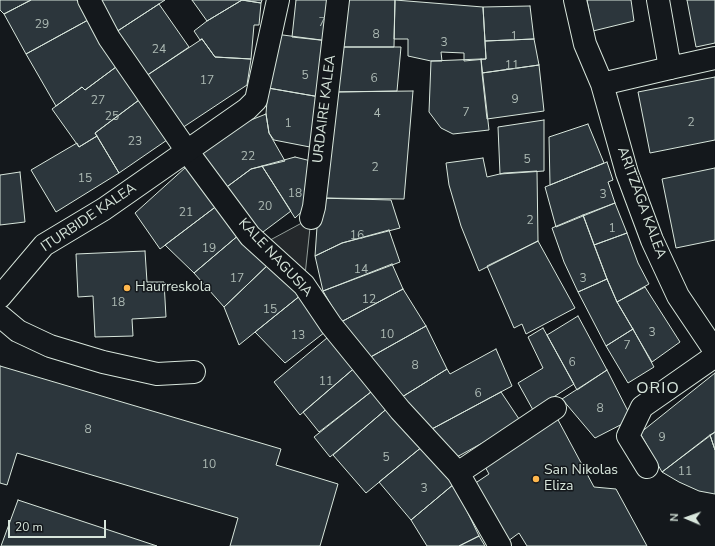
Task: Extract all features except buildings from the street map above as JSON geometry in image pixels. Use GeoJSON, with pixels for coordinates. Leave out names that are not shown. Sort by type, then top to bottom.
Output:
{"type":"FeatureCollection","features":[{"type":"Feature","properties":{"kind":"street","name":"KALE NAGUSIA"},"geometry":{"type":"LineString","coordinates":[[89,0],[108,38],[187,151],[250,236],[304,285],[331,325],[400,410],[458,473],[500,546]]}},
{"type":"Feature","properties":{"kind":"street","name":"ITURBIDE KALEA"},"geometry":{"type":"LineString","coordinates":[[0,297],[44,245],[104,209],[247,110],[256,100],[278,0]]}},
{"type":"Feature","properties":{"kind":"street","name":"URDAIRE KALEA"},"geometry":{"type":"LineString","coordinates":[[311,218],[314,207],[338,0]]}},
{"type":"Feature","properties":{"kind":"street","name":"ARITZAGA KALEA"},"geometry":{"type":"LineString","coordinates":[[575,0],[585,44],[602,84],[627,172],[652,240],[678,296],[715,351]]}},
{"type":"Feature","properties":{"kind":"street"},"geometry":{"type":"LineString","coordinates":[[658,0],[670,68]]}},
{"type":"Feature","properties":{"kind":"street"},"geometry":{"type":"LineString","coordinates":[[602,84],[715,58]]}},
{"type":"Feature","properties":{"kind":"street"},"geometry":{"type":"LineString","coordinates":[[0,316],[18,330],[50,346],[103,362],[157,374],[194,372]]}},
{"type":"Feature","properties":{"kind":"street"},"geometry":{"type":"LineString","coordinates":[[646,467],[628,436],[642,407],[715,356]]}},
{"type":"Feature","properties":{"kind":"street"},"geometry":{"type":"LineString","coordinates":[[458,473],[555,408]]}},
{"type":"Feature","properties":{"kind":"shaded area"},"geometry":{"type":"Polygon","coordinates":[[[311,218],[304,285],[261,245],[311,218]]]}},
{"type":"Feature","properties":{"kind":"place","name":"Haurreskola"},"geometry":{"type":"Point","coordinates":[127,288]}},
{"type":"Feature","properties":{"kind":"place","name":"San Nikolas Eliza"},"geometry":{"type":"Point","coordinates":[536,479]}},
{"type":"Feature","properties":{"kind":"district","name":"ORIO"},"geometry":{"type":"Point","coordinates":[658,389]}}]}
